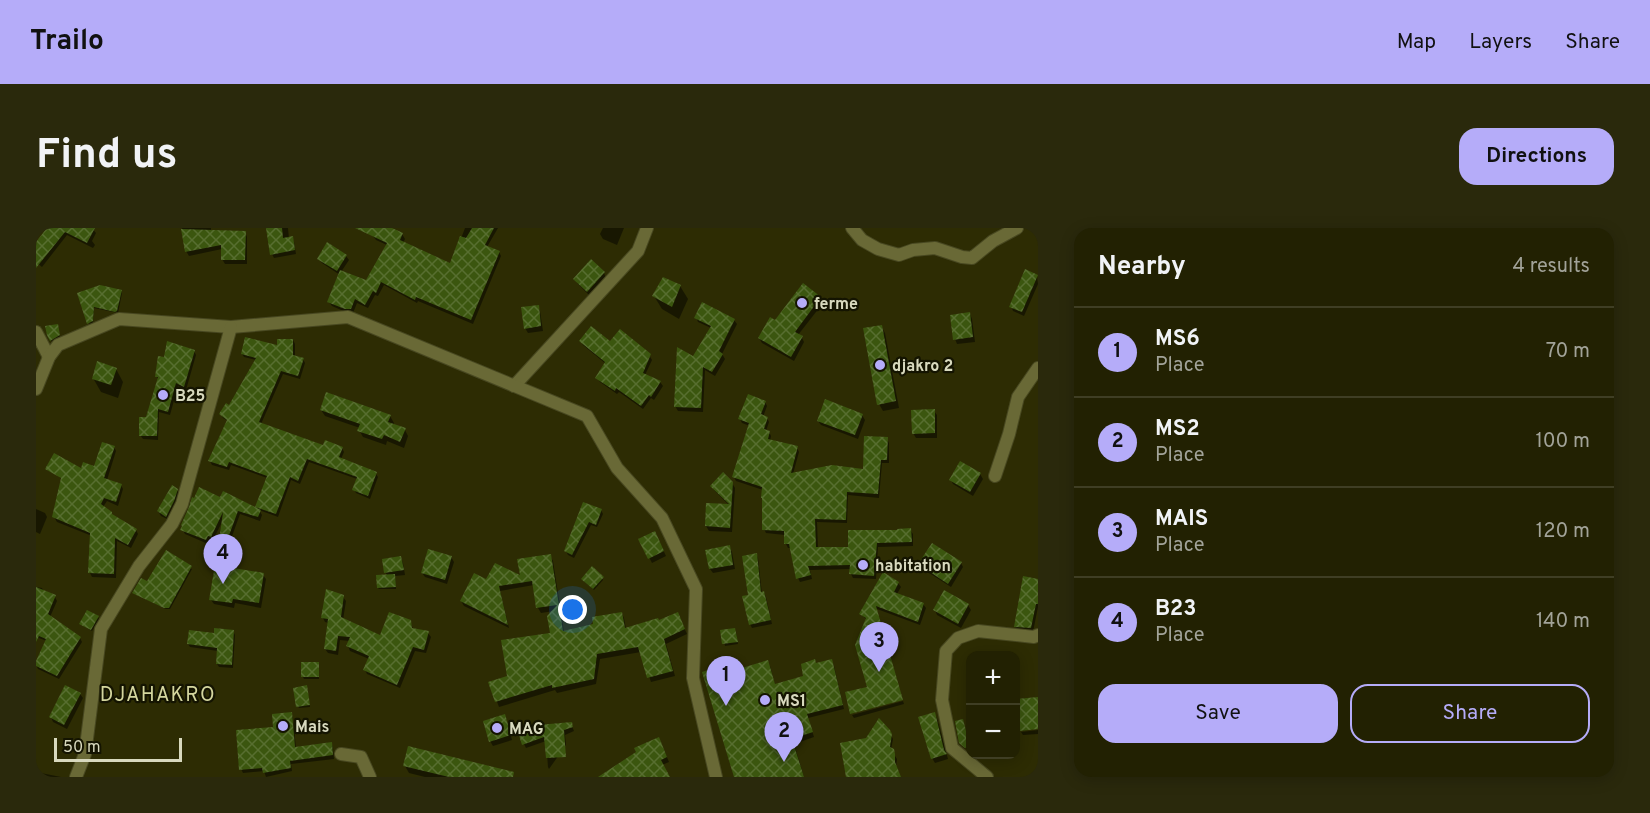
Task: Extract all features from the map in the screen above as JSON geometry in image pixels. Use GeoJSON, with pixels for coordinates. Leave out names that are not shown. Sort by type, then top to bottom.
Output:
{"type":"FeatureCollection","features":[{"type":"Feature","properties":{"kind":"street"},"geometry":{"type":"LineString","coordinates":[[514,386],[638,251],[647,228]]}},
{"type":"Feature","properties":{"kind":"street"},"geometry":{"type":"LineString","coordinates":[[852,228],[862,240],[878,249],[899,255],[913,250],[935,248],[972,258],[1017,228]]}},
{"type":"Feature","properties":{"kind":"street"},"geometry":{"type":"LineString","coordinates":[[36,389],[49,357],[58,345],[118,319],[231,327],[348,317],[587,416],[617,468],[662,518],[696,589],[693,678],[717,777]]}},
{"type":"Feature","properties":{"kind":"street"},"geometry":{"type":"LineString","coordinates":[[76,777],[86,754],[101,629],[139,566],[172,524],[182,504],[231,327]]}},
{"type":"Feature","properties":{"kind":"street"},"geometry":{"type":"LineString","coordinates":[[36,332],[49,357]]}},
{"type":"Feature","properties":{"kind":"street"},"geometry":{"type":"LineString","coordinates":[[995,476],[1018,397],[1038,368]]}},
{"type":"Feature","properties":{"kind":"street"},"geometry":{"type":"LineString","coordinates":[[987,777],[952,748],[942,700],[946,651],[958,638],[978,631],[1034,637],[1038,635]]}},
{"type":"Feature","properties":{"kind":"street"},"geometry":{"type":"LineString","coordinates":[[340,754],[361,757],[370,777]]}},
{"type":"Feature","properties":{"kind":"building"},"geometry":{"type":"Polygon","coordinates":[[[47,228],[95,228],[87,243],[65,232],[36,268],[36,242],[47,228]]]}},
{"type":"Feature","properties":{"kind":"building"},"geometry":{"type":"Polygon","coordinates":[[[266,228],[282,228],[283,238],[293,236],[295,250],[270,255],[266,228]]]}},
{"type":"Feature","properties":{"kind":"building"},"geometry":{"type":"Polygon","coordinates":[[[355,228],[392,228],[403,233],[400,240],[450,263],[460,236],[466,238],[472,228],[494,228],[485,245],[500,251],[471,320],[416,297],[415,300],[381,282],[376,293],[373,291],[365,305],[355,299],[351,309],[345,309],[327,302],[340,270],[366,280],[387,243],[355,228]]]}},
{"type":"Feature","properties":{"kind":"building"},"geometry":{"type":"Polygon","coordinates":[[[181,229],[246,231],[245,260],[221,260],[221,245],[185,252],[181,229]]]}},
{"type":"Feature","properties":{"kind":"building"},"geometry":{"type":"Polygon","coordinates":[[[327,242],[347,255],[337,271],[317,259],[327,242]]]}},
{"type":"Feature","properties":{"kind":"building"},"geometry":{"type":"Polygon","coordinates":[[[591,259],[605,272],[587,292],[573,279],[591,259]]]}},
{"type":"Feature","properties":{"kind":"building"},"geometry":{"type":"Polygon","coordinates":[[[1025,269],[1038,275],[1022,312],[1009,307],[1025,269]]]}},
{"type":"Feature","properties":{"kind":"building"},"geometry":{"type":"Polygon","coordinates":[[[663,277],[681,285],[672,307],[652,296],[663,277]]]}},
{"type":"Feature","properties":{"kind":"building"},"geometry":{"type":"Polygon","coordinates":[[[803,283],[821,297],[795,332],[803,336],[791,357],[758,338],[770,317],[775,320],[803,283]]]}},
{"type":"Feature","properties":{"kind":"building"},"geometry":{"type":"Polygon","coordinates":[[[100,285],[122,290],[117,311],[94,307],[93,321],[87,324],[77,293],[100,285]]]}},
{"type":"Feature","properties":{"kind":"building"},"geometry":{"type":"Polygon","coordinates":[[[702,302],[735,319],[719,351],[723,354],[712,372],[703,367],[701,408],[674,407],[677,347],[693,356],[711,326],[694,318],[702,302]]]}},
{"type":"Feature","properties":{"kind":"building"},"geometry":{"type":"Polygon","coordinates":[[[539,305],[541,326],[524,329],[521,307],[539,305]]]}},
{"type":"Feature","properties":{"kind":"building"},"geometry":{"type":"Polygon","coordinates":[[[970,312],[973,337],[953,340],[950,315],[970,312]]]}},
{"type":"Feature","properties":{"kind":"building"},"geometry":{"type":"Polygon","coordinates":[[[58,324],[60,335],[50,341],[45,326],[58,324]]]}},
{"type":"Feature","properties":{"kind":"building","name":"djakro 2"},"geometry":{"type":"Polygon","coordinates":[[[882,325],[896,401],[877,405],[863,328],[882,325]]]}},
{"type":"Feature","properties":{"kind":"building"},"geometry":{"type":"Polygon","coordinates":[[[591,326],[610,341],[620,329],[651,354],[643,373],[661,381],[651,397],[649,395],[641,406],[616,388],[615,391],[595,378],[605,362],[579,341],[591,326]]]}},
{"type":"Feature","properties":{"kind":"building"},"geometry":{"type":"Polygon","coordinates":[[[245,337],[277,345],[277,339],[293,339],[293,355],[304,358],[298,376],[281,371],[259,422],[323,445],[325,440],[343,447],[339,457],[377,472],[368,496],[352,490],[357,477],[307,459],[298,481],[290,477],[276,514],[255,507],[267,476],[229,462],[227,467],[208,461],[227,420],[219,414],[226,403],[229,405],[256,358],[241,354],[245,337]]]}},
{"type":"Feature","properties":{"kind":"building"},"geometry":{"type":"Polygon","coordinates":[[[167,341],[195,350],[184,387],[176,383],[168,412],[158,409],[157,436],[139,436],[139,417],[146,417],[158,377],[155,377],[158,356],[164,357],[167,341]]]}},
{"type":"Feature","properties":{"kind":"building"},"geometry":{"type":"Polygon","coordinates":[[[97,361],[117,368],[111,385],[92,379],[97,361]]]}},
{"type":"Feature","properties":{"kind":"building"},"geometry":{"type":"Polygon","coordinates":[[[326,392],[391,415],[388,422],[406,428],[400,442],[384,435],[382,439],[357,431],[360,424],[320,410],[326,392]]]}},
{"type":"Feature","properties":{"kind":"building"},"geometry":{"type":"Polygon","coordinates":[[[748,394],[766,401],[761,414],[768,417],[764,429],[770,431],[768,439],[798,446],[791,473],[832,465],[863,469],[864,436],[888,437],[887,460],[881,460],[878,494],[847,492],[846,520],[815,519],[816,547],[848,547],[848,530],[911,528],[912,542],[877,543],[874,576],[849,574],[850,565],[808,566],[811,575],[796,579],[789,544],[784,544],[784,531],[762,530],[762,487],[732,477],[749,423],[738,419],[748,394]]]}},
{"type":"Feature","properties":{"kind":"building"},"geometry":{"type":"Polygon","coordinates":[[[825,399],[863,414],[855,435],[817,421],[825,399]]]}},
{"type":"Feature","properties":{"kind":"building"},"geometry":{"type":"Polygon","coordinates":[[[935,409],[935,433],[912,434],[911,410],[935,409]]]}},
{"type":"Feature","properties":{"kind":"building"},"geometry":{"type":"Polygon","coordinates":[[[102,442],[115,446],[104,478],[122,484],[116,502],[104,498],[101,504],[112,514],[137,529],[128,545],[115,538],[114,574],[88,573],[90,533],[52,517],[61,478],[45,469],[54,453],[81,468],[83,462],[94,466],[102,442]]]}},
{"type":"Feature","properties":{"kind":"building"},"geometry":{"type":"Polygon","coordinates":[[[960,461],[981,473],[970,492],[949,480],[960,461]]]}},
{"type":"Feature","properties":{"kind":"building"},"geometry":{"type":"Polygon","coordinates":[[[723,472],[733,482],[730,528],[705,526],[706,503],[729,504],[710,486],[723,472]]]}},
{"type":"Feature","properties":{"kind":"building"},"geometry":{"type":"Polygon","coordinates":[[[172,485],[178,489],[166,517],[157,511],[172,485]]]}},
{"type":"Feature","properties":{"kind":"building"},"geometry":{"type":"Polygon","coordinates":[[[199,487],[220,497],[223,491],[261,510],[258,517],[238,511],[224,549],[218,548],[223,512],[211,537],[208,536],[206,540],[180,530],[192,497],[194,498],[199,487]]]}},
{"type":"Feature","properties":{"kind":"building"},"geometry":{"type":"Polygon","coordinates":[[[583,502],[602,509],[596,525],[589,522],[572,555],[564,551],[583,502]]]}},
{"type":"Feature","properties":{"kind":"building"},"geometry":{"type":"Polygon","coordinates":[[[655,531],[664,551],[648,559],[638,539],[655,531]]]}},
{"type":"Feature","properties":{"kind":"building"},"geometry":{"type":"Polygon","coordinates":[[[932,543],[962,562],[948,584],[918,564],[932,543]]]}},
{"type":"Feature","properties":{"kind":"building"},"geometry":{"type":"Polygon","coordinates":[[[730,545],[733,565],[709,569],[705,550],[730,545]]]}},
{"type":"Feature","properties":{"kind":"building"},"geometry":{"type":"Polygon","coordinates":[[[428,549],[452,556],[445,580],[421,573],[428,549]]]}},
{"type":"Feature","properties":{"kind":"building"},"geometry":{"type":"Polygon","coordinates":[[[166,550],[192,566],[169,608],[164,608],[132,593],[141,578],[147,581],[166,550]]]}},
{"type":"Feature","properties":{"kind":"building"},"geometry":{"type":"Polygon","coordinates":[[[757,553],[761,592],[764,591],[771,620],[749,625],[742,596],[748,595],[742,556],[757,553]]]}},
{"type":"Feature","properties":{"kind":"building"},"geometry":{"type":"Polygon","coordinates":[[[551,554],[563,631],[593,624],[592,617],[622,612],[625,628],[658,618],[659,620],[678,612],[685,629],[664,639],[673,671],[647,678],[638,647],[597,654],[594,679],[552,688],[552,685],[495,702],[488,682],[507,676],[501,640],[550,633],[547,616],[557,605],[536,608],[532,581],[499,586],[508,625],[460,601],[474,573],[486,579],[495,563],[520,575],[517,559],[551,554]]]}},
{"type":"Feature","properties":{"kind":"building"},"geometry":{"type":"Polygon","coordinates":[[[401,556],[404,570],[384,573],[382,559],[401,556]]]}},
{"type":"Feature","properties":{"kind":"building"},"geometry":{"type":"Polygon","coordinates":[[[215,565],[264,573],[259,603],[233,599],[232,603],[209,600],[215,565]]]}},
{"type":"Feature","properties":{"kind":"building"},"geometry":{"type":"Polygon","coordinates":[[[592,566],[604,577],[593,589],[581,579],[592,566]]]}},
{"type":"Feature","properties":{"kind":"building"},"geometry":{"type":"Polygon","coordinates":[[[883,572],[899,582],[894,592],[924,603],[918,622],[876,606],[903,700],[850,714],[845,692],[867,687],[855,645],[866,618],[859,614],[883,572]]]}},
{"type":"Feature","properties":{"kind":"building"},"geometry":{"type":"Polygon","coordinates":[[[395,574],[396,587],[377,588],[376,575],[395,574]]]}},
{"type":"Feature","properties":{"kind":"building"},"geometry":{"type":"Polygon","coordinates":[[[1023,576],[1038,579],[1038,604],[1036,604],[1031,628],[1014,627],[1023,576]]]}},
{"type":"Feature","properties":{"kind":"building"},"geometry":{"type":"Polygon","coordinates":[[[36,587],[56,595],[48,614],[81,637],[57,676],[36,666],[46,639],[39,636],[36,642],[36,587]]]}},
{"type":"Feature","properties":{"kind":"building"},"geometry":{"type":"Polygon","coordinates":[[[326,589],[344,595],[341,617],[380,635],[389,612],[411,620],[412,628],[429,631],[424,650],[413,647],[397,685],[363,670],[369,656],[346,646],[350,637],[338,636],[336,651],[324,649],[328,619],[321,618],[326,589]]]}},
{"type":"Feature","properties":{"kind":"building"},"geometry":{"type":"Polygon","coordinates":[[[944,590],[969,604],[958,624],[933,610],[944,590]]]}},
{"type":"Feature","properties":{"kind":"building"},"geometry":{"type":"Polygon","coordinates":[[[87,610],[99,616],[91,630],[79,624],[87,610]]]}},
{"type":"Feature","properties":{"kind":"building"},"geometry":{"type":"Polygon","coordinates":[[[214,628],[234,630],[232,665],[216,664],[217,648],[187,644],[189,630],[214,633],[214,628]]]}},
{"type":"Feature","properties":{"kind":"building"},"geometry":{"type":"Polygon","coordinates":[[[735,628],[738,642],[722,644],[720,630],[735,628]]]}},
{"type":"Feature","properties":{"kind":"building"},"geometry":{"type":"Polygon","coordinates":[[[815,659],[816,663],[832,659],[843,705],[807,714],[813,732],[792,739],[804,777],[734,777],[702,672],[727,664],[729,672],[768,660],[775,684],[803,676],[801,664],[815,659]]]}},
{"type":"Feature","properties":{"kind":"building"},"geometry":{"type":"Polygon","coordinates":[[[301,662],[319,662],[319,677],[301,677],[301,662]]]}},
{"type":"Feature","properties":{"kind":"building"},"geometry":{"type":"Polygon","coordinates":[[[65,685],[81,693],[64,725],[49,717],[65,685]]]}},
{"type":"Feature","properties":{"kind":"building"},"geometry":{"type":"Polygon","coordinates":[[[307,685],[310,705],[296,707],[293,688],[307,685]]]}},
{"type":"Feature","properties":{"kind":"building"},"geometry":{"type":"Polygon","coordinates":[[[1038,697],[1038,729],[1020,731],[1020,699],[1038,697]]]}},
{"type":"Feature","properties":{"kind":"building"},"geometry":{"type":"Polygon","coordinates":[[[292,712],[295,747],[332,742],[333,755],[290,761],[291,768],[263,773],[262,768],[239,770],[236,730],[273,727],[272,714],[292,712]]]}},
{"type":"Feature","properties":{"kind":"building"},"geometry":{"type":"Polygon","coordinates":[[[935,712],[947,754],[931,759],[918,717],[935,712]]]}},
{"type":"Feature","properties":{"kind":"building","name":"MAG"},"geometry":{"type":"Polygon","coordinates":[[[505,714],[511,735],[489,742],[483,721],[505,714]]]}},
{"type":"Feature","properties":{"kind":"building"},"geometry":{"type":"Polygon","coordinates":[[[879,718],[892,734],[890,747],[894,749],[895,762],[901,777],[846,777],[840,743],[866,738],[879,718]]]}},
{"type":"Feature","properties":{"kind":"building"},"geometry":{"type":"Polygon","coordinates":[[[963,719],[966,748],[959,743],[955,721],[963,719]]]}},
{"type":"Feature","properties":{"kind":"building"},"geometry":{"type":"Polygon","coordinates":[[[572,722],[573,727],[564,730],[566,757],[546,758],[544,737],[522,745],[518,732],[538,725],[572,722]]]}},
{"type":"Feature","properties":{"kind":"building"},"geometry":{"type":"Polygon","coordinates":[[[659,737],[667,757],[661,760],[670,777],[598,777],[636,752],[634,748],[659,737]]]}},
{"type":"Feature","properties":{"kind":"building"},"geometry":{"type":"Polygon","coordinates":[[[408,746],[514,772],[513,777],[449,777],[403,766],[408,746]]]}},
{"type":"Feature","properties":{"kind":"place","name":"ferme"},"geometry":{"type":"Point","coordinates":[802,303]}},
{"type":"Feature","properties":{"kind":"place","name":"djakro 2"},"geometry":{"type":"Point","coordinates":[880,365]}},
{"type":"Feature","properties":{"kind":"place","name":"B25"},"geometry":{"type":"Point","coordinates":[163,395]}},
{"type":"Feature","properties":{"kind":"place","name":"habitation"},"geometry":{"type":"Point","coordinates":[863,565]}},
{"type":"Feature","properties":{"kind":"place","name":"B23"},"geometry":{"type":"Point","coordinates":[223,584]}},
{"type":"Feature","properties":{"kind":"place","name":"MAIS"},"geometry":{"type":"Point","coordinates":[879,672]}},
{"type":"Feature","properties":{"kind":"place","name":"MS1"},"geometry":{"type":"Point","coordinates":[765,700]}},
{"type":"Feature","properties":{"kind":"place","name":"MS6"},"geometry":{"type":"Point","coordinates":[726,706]}},
{"type":"Feature","properties":{"kind":"place","name":"Mais"},"geometry":{"type":"Point","coordinates":[283,726]}},
{"type":"Feature","properties":{"kind":"place","name":"MAG"},"geometry":{"type":"Point","coordinates":[497,728]}},
{"type":"Feature","properties":{"kind":"place","name":"MS2"},"geometry":{"type":"Point","coordinates":[784,762]}},
{"type":"Feature","properties":{"kind":"district","name":"DJAHAKRO"},"geometry":{"type":"Point","coordinates":[158,694]}}]}
